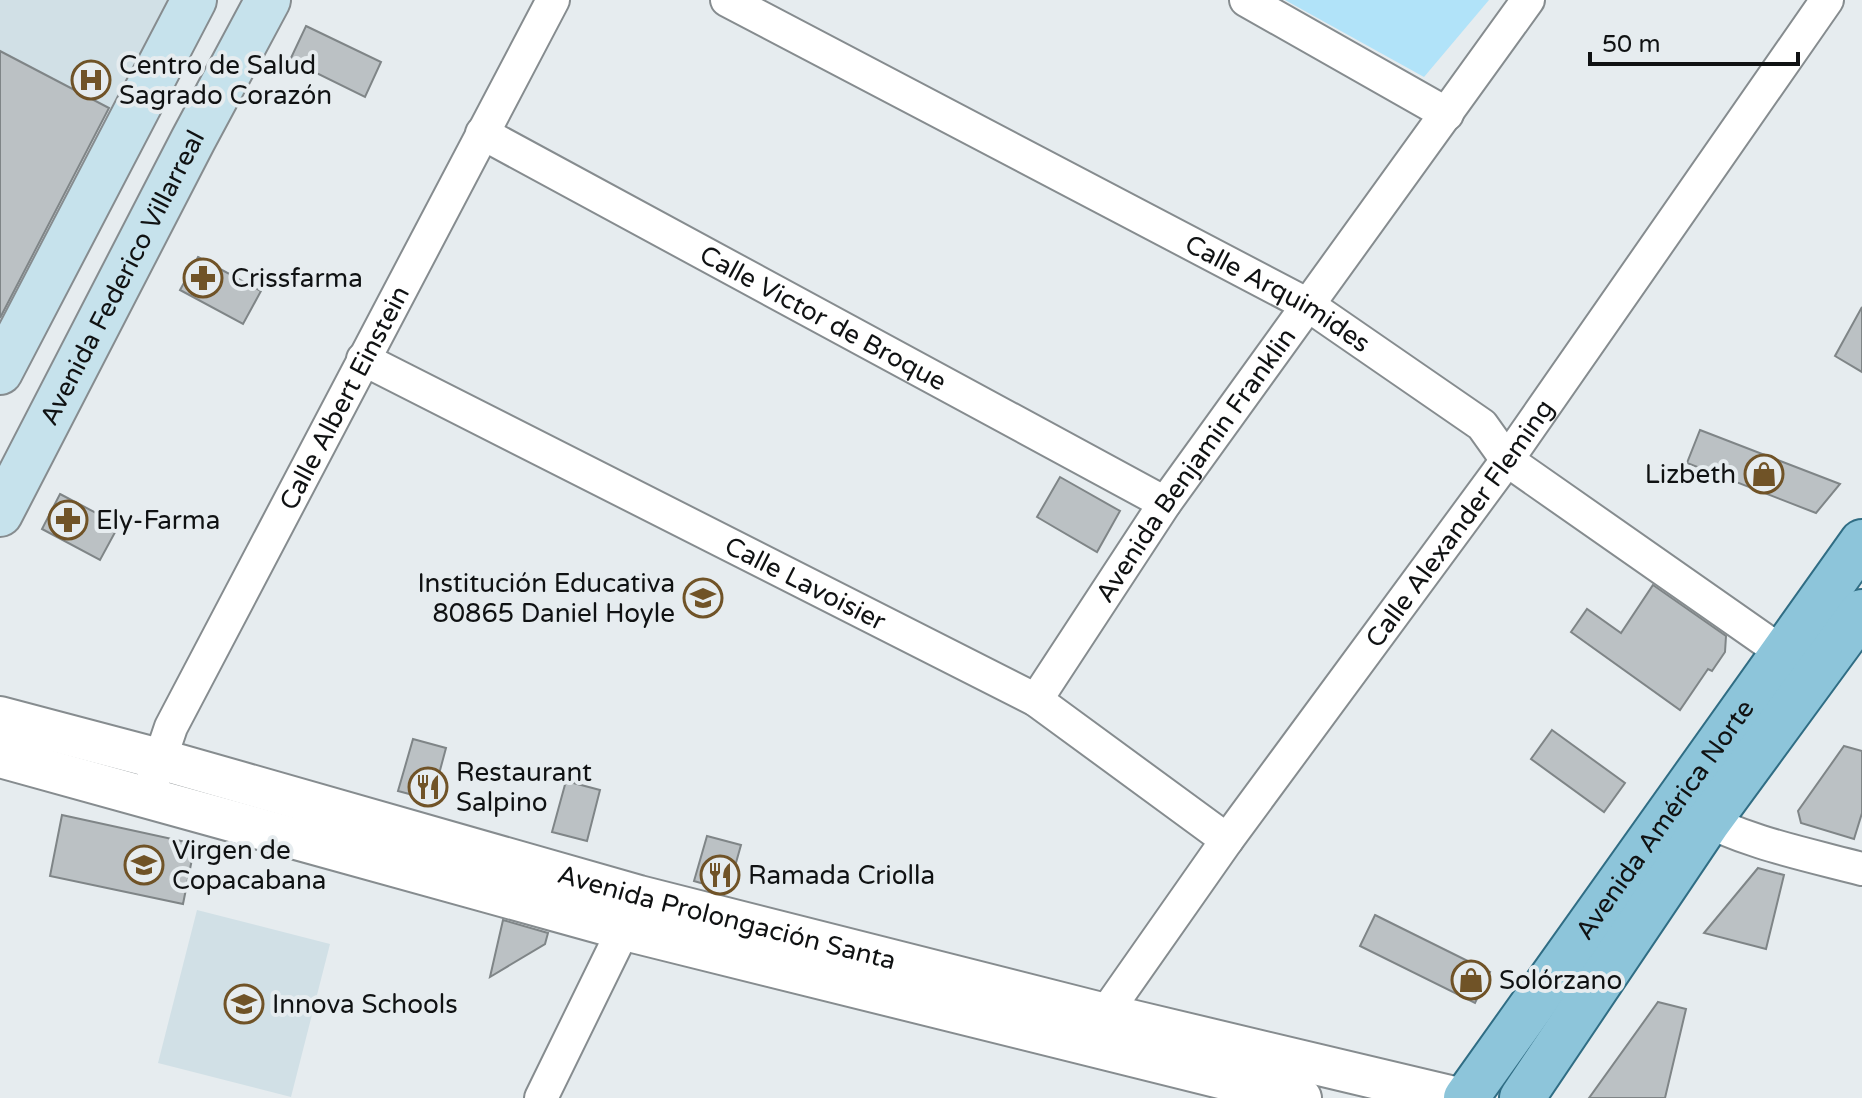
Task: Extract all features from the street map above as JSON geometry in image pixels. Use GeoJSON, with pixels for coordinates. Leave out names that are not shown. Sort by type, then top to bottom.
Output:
{"type":"FeatureCollection","features":[{"type":"Feature","properties":{"kind":"main road"},"geometry":{"type":"LineString","coordinates":[[0,372],[194,0]]}},
{"type":"Feature","properties":{"kind":"main road","name":"Avenida Federico Villarreal"},"geometry":{"type":"LineString","coordinates":[[0,514],[268,0]]}},
{"type":"Feature","properties":{"kind":"main road"},"geometry":{"type":"LineString","coordinates":[[137,108],[193,140]]}},
{"type":"Feature","properties":{"kind":"main road","name":"Avenida América Norte"},"geometry":{"type":"LineString","coordinates":[[1522,1098],[1692,813],[1783,653],[1862,542]]}},
{"type":"Feature","properties":{"kind":"main road","name":"Avenida América Norte"},"geometry":{"type":"LineString","coordinates":[[1466,1098],[1692,813],[1862,612]]}},
{"type":"Feature","properties":{"kind":"street","name":"Calle Albert Einstein"},"geometry":{"type":"LineString","coordinates":[[147,799],[171,727],[553,0]]}},
{"type":"Feature","properties":{"kind":"street","name":"Calle Arquimides"},"geometry":{"type":"LineString","coordinates":[[727,0],[1308,305],[1482,425],[1507,460],[1783,653]]}},
{"type":"Feature","properties":{"kind":"street"},"geometry":{"type":"LineString","coordinates":[[1246,0],[1447,114]]}},
{"type":"Feature","properties":{"kind":"street","name":"Avenida Benjamin Franklin"},"geometry":{"type":"LineString","coordinates":[[1036,700],[1165,503],[1528,0]]}},
{"type":"Feature","properties":{"kind":"street","name":"Calle Alexander Fleming"},"geometry":{"type":"LineString","coordinates":[[1100,1031],[1227,840],[1507,460],[1827,0]]}},
{"type":"Feature","properties":{"kind":"street","name":"Calle Victor de Broque"},"geometry":{"type":"LineString","coordinates":[[482,133],[1165,503]]}},
{"type":"Feature","properties":{"kind":"street","name":"Calle Lavoisier"},"geometry":{"type":"LineString","coordinates":[[363,359],[1036,700],[1227,840]]}},
{"type":"Feature","properties":{"kind":"street","name":"Avenida Prolongación Santa"},"geometry":{"type":"LineString","coordinates":[[0,717],[159,759],[632,913]]}},
{"type":"Feature","properties":{"kind":"street","name":"Avenida Prolongación Santa"},"geometry":{"type":"LineString","coordinates":[[0,757],[147,799],[632,913],[1100,1031],[1301,1098]]}},
{"type":"Feature","properties":{"kind":"street"},"geometry":{"type":"LineString","coordinates":[[1692,813],[1775,846],[1862,869]]}},
{"type":"Feature","properties":{"kind":"street"},"geometry":{"type":"LineString","coordinates":[[541,1098],[632,913]]}},
{"type":"Feature","properties":{"kind":"street","name":"Avenida Prolongación Santa"},"geometry":{"type":"LineString","coordinates":[[1100,1031],[1458,1098]]}},
{"type":"Feature","properties":{"kind":"shaded area","name":"Centro de Salud Sagrado Corazón"},"geometry":{"type":"Polygon","coordinates":[[[0,0],[170,0],[110,109],[0,51],[0,0]]]}},
{"type":"Feature","properties":{"kind":"shaded area"},"geometry":{"type":"Polygon","coordinates":[[[1285,0],[1489,0],[1424,77],[1285,0]]]}},
{"type":"Feature","properties":{"kind":"shaded area","name":"Innova Schools"},"geometry":{"type":"Polygon","coordinates":[[[197,910],[330,944],[291,1097],[158,1063],[197,910]]]}},
{"type":"Feature","properties":{"kind":"building"},"geometry":{"type":"Polygon","coordinates":[[[306,26],[381,62],[365,97],[290,60],[306,26]]]}},
{"type":"Feature","properties":{"kind":"building"},"geometry":{"type":"Polygon","coordinates":[[[0,51],[109,108],[0,318],[0,51]]]}},
{"type":"Feature","properties":{"kind":"building"},"geometry":{"type":"Polygon","coordinates":[[[198,257],[261,291],[243,324],[180,290],[198,257]]]}},
{"type":"Feature","properties":{"kind":"building"},"geometry":{"type":"Polygon","coordinates":[[[1862,307],[1862,372],[1835,356],[1862,307]]]}},
{"type":"Feature","properties":{"kind":"building","name":"Lizbeth"},"geometry":{"type":"Polygon","coordinates":[[[1700,430],[1840,484],[1816,513],[1687,463],[1700,430]]]}},
{"type":"Feature","properties":{"kind":"building"},"geometry":{"type":"Polygon","coordinates":[[[1060,477],[1120,511],[1097,552],[1037,517],[1060,477]]]}},
{"type":"Feature","properties":{"kind":"building"},"geometry":{"type":"Polygon","coordinates":[[[60,494],[119,525],[100,560],[42,529],[60,494]]]}},
{"type":"Feature","properties":{"kind":"building"},"geometry":{"type":"Polygon","coordinates":[[[1653,585],[1726,636],[1725,652],[1712,671],[1708,669],[1680,710],[1571,632],[1587,609],[1621,633],[1653,585]]]}},
{"type":"Feature","properties":{"kind":"building"},"geometry":{"type":"Polygon","coordinates":[[[1552,730],[1625,783],[1604,812],[1531,759],[1552,730]]]}},
{"type":"Feature","properties":{"kind":"building"},"geometry":{"type":"Polygon","coordinates":[[[413,739],[446,748],[432,800],[398,791],[413,739]]]}},
{"type":"Feature","properties":{"kind":"building"},"geometry":{"type":"Polygon","coordinates":[[[1844,746],[1862,751],[1862,813],[1854,839],[1801,823],[1798,811],[1844,746]]]}},
{"type":"Feature","properties":{"kind":"building"},"geometry":{"type":"Polygon","coordinates":[[[566,781],[600,790],[587,841],[552,832],[566,781]]]}},
{"type":"Feature","properties":{"kind":"building","name":"Virgen de Copacabana"},"geometry":{"type":"Polygon","coordinates":[[[62,815],[195,844],[183,904],[50,876],[62,815]]]}},
{"type":"Feature","properties":{"kind":"building"},"geometry":{"type":"Polygon","coordinates":[[[707,836],[741,845],[728,891],[694,881],[707,836]]]}},
{"type":"Feature","properties":{"kind":"building"},"geometry":{"type":"Polygon","coordinates":[[[1758,868],[1784,875],[1766,949],[1704,933],[1758,868]]]}},
{"type":"Feature","properties":{"kind":"building"},"geometry":{"type":"Polygon","coordinates":[[[1375,915],[1490,972],[1475,1003],[1360,946],[1375,915]]]}},
{"type":"Feature","properties":{"kind":"building"},"geometry":{"type":"Polygon","coordinates":[[[503,920],[548,933],[545,944],[490,977],[503,920]]]}},
{"type":"Feature","properties":{"kind":"building"},"geometry":{"type":"Polygon","coordinates":[[[1658,1002],[1686,1009],[1665,1098],[1589,1098],[1658,1002]]]}},
{"type":"Feature","properties":{"kind":"place","name":"Centro de Salud Sagrado Corazón"},"geometry":{"type":"Point","coordinates":[91,80]}},
{"type":"Feature","properties":{"kind":"place","name":"Crissfarma"},"geometry":{"type":"Point","coordinates":[203,278]}},
{"type":"Feature","properties":{"kind":"place","name":"Lizbeth"},"geometry":{"type":"Point","coordinates":[1764,474]}},
{"type":"Feature","properties":{"kind":"place","name":"Ely-Farma"},"geometry":{"type":"Point","coordinates":[68,520]}},
{"type":"Feature","properties":{"kind":"place","name":"Institución Educativa 80865 Daniel Hoyle"},"geometry":{"type":"Point","coordinates":[703,598]}},
{"type":"Feature","properties":{"kind":"place","name":"Restaurant Salpino"},"geometry":{"type":"Point","coordinates":[428,787]}},
{"type":"Feature","properties":{"kind":"place","name":"Virgen de Copacabana"},"geometry":{"type":"Point","coordinates":[144,865]}},
{"type":"Feature","properties":{"kind":"place","name":"Ramada Criolla"},"geometry":{"type":"Point","coordinates":[720,875]}},
{"type":"Feature","properties":{"kind":"place","name":"Solórzano"},"geometry":{"type":"Point","coordinates":[1471,980]}},
{"type":"Feature","properties":{"kind":"place","name":"Innova Schools"},"geometry":{"type":"Point","coordinates":[244,1004]}}]}
